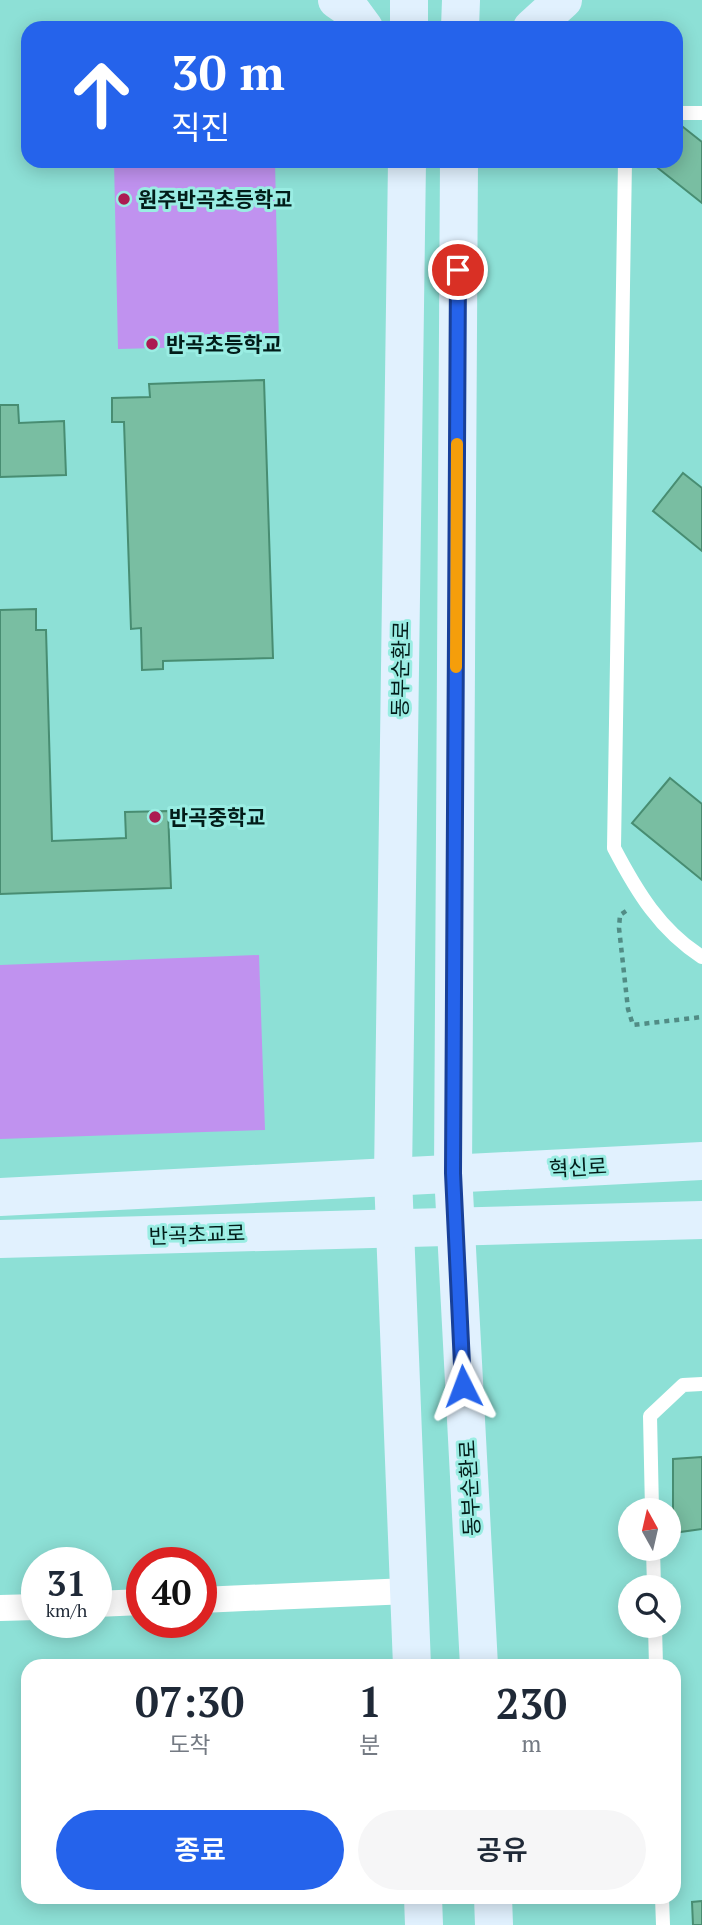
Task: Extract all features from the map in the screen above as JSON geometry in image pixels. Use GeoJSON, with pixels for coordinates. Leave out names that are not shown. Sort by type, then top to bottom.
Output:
{"type":"FeatureCollection","features":[{"type":"Feature","properties":{"kind":"street"},"geometry":{"type":"LineString","coordinates":[[337,0],[350,9],[359,21]]}},
{"type":"Feature","properties":{"kind":"street"},"geometry":{"type":"LineString","coordinates":[[409,0],[409,21]]}},
{"type":"Feature","properties":{"kind":"street"},"geometry":{"type":"LineString","coordinates":[[460,21],[461,0]]}},
{"type":"Feature","properties":{"kind":"street"},"geometry":{"type":"LineString","coordinates":[[540,21],[563,0]]}},
{"type":"Feature","properties":{"kind":"street","name":"동부순환로"},"geometry":{"type":"LineString","coordinates":[[394,1228],[407,168]]}},
{"type":"Feature","properties":{"kind":"street"},"geometry":{"type":"LineString","coordinates":[[453,1173],[459,168]]}},
{"type":"Feature","properties":{"kind":"street","name":"혁신로"},"geometry":{"type":"LineString","coordinates":[[393,1177],[702,1161]]}},
{"type":"Feature","properties":{"kind":"street","name":"동부순환로"},"geometry":{"type":"LineString","coordinates":[[453,1173],[479,1659]]}},
{"type":"Feature","properties":{"kind":"street"},"geometry":{"type":"LineString","coordinates":[[0,1196],[393,1177]]}},
{"type":"Feature","properties":{"kind":"street"},"geometry":{"type":"LineString","coordinates":[[455,1226],[702,1220]]}},
{"type":"Feature","properties":{"kind":"street","name":"반곡초교로"},"geometry":{"type":"LineString","coordinates":[[0,1239],[455,1226]]}},
{"type":"Feature","properties":{"kind":"street"},"geometry":{"type":"LineString","coordinates":[[394,1228],[412,1659]]}},
{"type":"Feature","properties":{"kind":"street"},"geometry":{"type":"LineString","coordinates":[[217,1599],[408,1591]]}},
{"type":"Feature","properties":{"kind":"street"},"geometry":{"type":"LineString","coordinates":[[0,1608],[21,1607]]}},
{"type":"Feature","properties":{"kind":"street"},"geometry":{"type":"LineString","coordinates":[[423,1904],[424,1925]]}},
{"type":"Feature","properties":{"kind":"street"},"geometry":{"type":"LineString","coordinates":[[493,1904],[494,1925]]}},
{"type":"Feature","properties":{"kind":"lane"},"geometry":{"type":"LineString","coordinates":[[683,113],[702,113]]}},
{"type":"Feature","properties":{"kind":"lane"},"geometry":{"type":"LineString","coordinates":[[625,168],[614,848],[640,898],[678,942],[702,957]]}},
{"type":"Feature","properties":{"kind":"lane"},"geometry":{"type":"LineString","coordinates":[[652,1498],[650,1416],[683,1385],[702,1384]]}},
{"type":"Feature","properties":{"kind":"lane"},"geometry":{"type":"LineString","coordinates":[[655,1638],[656,1659]]}},
{"type":"Feature","properties":{"kind":"lane"},"geometry":{"type":"LineString","coordinates":[[662,1904],[663,1925]]}},
{"type":"Feature","properties":{"kind":"path"},"geometry":{"type":"LineString","coordinates":[[640,898],[620,915],[619,928],[628,1009],[633,1025],[702,1017]]}},
{"type":"Feature","properties":{"kind":"shaded area"},"geometry":{"type":"Polygon","coordinates":[[[114,168],[275,168],[279,345],[118,349],[114,168]]]}},
{"type":"Feature","properties":{"kind":"shaded area"},"geometry":{"type":"Polygon","coordinates":[[[259,955],[265,1130],[0,1139],[0,965],[259,955]]]}},
{"type":"Feature","properties":{"kind":"building"},"geometry":{"type":"Polygon","coordinates":[[[683,127],[702,142],[702,203],[658,168],[683,168],[683,127]]]}},
{"type":"Feature","properties":{"kind":"building"},"geometry":{"type":"Polygon","coordinates":[[[264,380],[273,658],[163,661],[163,669],[142,670],[141,628],[131,629],[124,422],[112,422],[112,398],[150,397],[149,384],[264,380]]]}},
{"type":"Feature","properties":{"kind":"building"},"geometry":{"type":"Polygon","coordinates":[[[0,405],[18,405],[19,423],[64,421],[66,475],[0,477],[0,405]]]}},
{"type":"Feature","properties":{"kind":"building"},"geometry":{"type":"Polygon","coordinates":[[[683,473],[702,488],[702,551],[653,511],[683,473]]]}},
{"type":"Feature","properties":{"kind":"building"},"geometry":{"type":"Polygon","coordinates":[[[36,609],[36,630],[46,630],[52,841],[126,838],[125,812],[168,811],[171,888],[0,894],[0,610],[36,609]]]}},
{"type":"Feature","properties":{"kind":"building"},"geometry":{"type":"Polygon","coordinates":[[[670,778],[702,804],[702,880],[632,823],[670,778]]]}},
{"type":"Feature","properties":{"kind":"building"},"geometry":{"type":"Polygon","coordinates":[[[702,1457],[702,1529],[681,1532],[681,1498],[673,1498],[673,1459],[702,1457]]]}},
{"type":"Feature","properties":{"kind":"building"},"geometry":{"type":"Polygon","coordinates":[[[702,1901],[702,1925],[693,1925],[692,1902],[702,1901]]]}},
{"type":"Feature","properties":{"kind":"slow traffic"},"geometry":{"type":"LineString","coordinates":[[456,667],[457,444]]}},
{"type":"Feature","properties":{"kind":"place","name":"원주반곡초등학교"},"geometry":{"type":"Point","coordinates":[124,199]}},
{"type":"Feature","properties":{"kind":"place","name":"반곡초등학교"},"geometry":{"type":"Point","coordinates":[152,344]}},
{"type":"Feature","properties":{"kind":"place","name":"반곡중학교"},"geometry":{"type":"Point","coordinates":[155,817]}},
{"type":"Feature","properties":{"kind":"route"},"geometry":{"type":"LineString","coordinates":[[458,270],[453,1173],[463,1386]]}}]}
